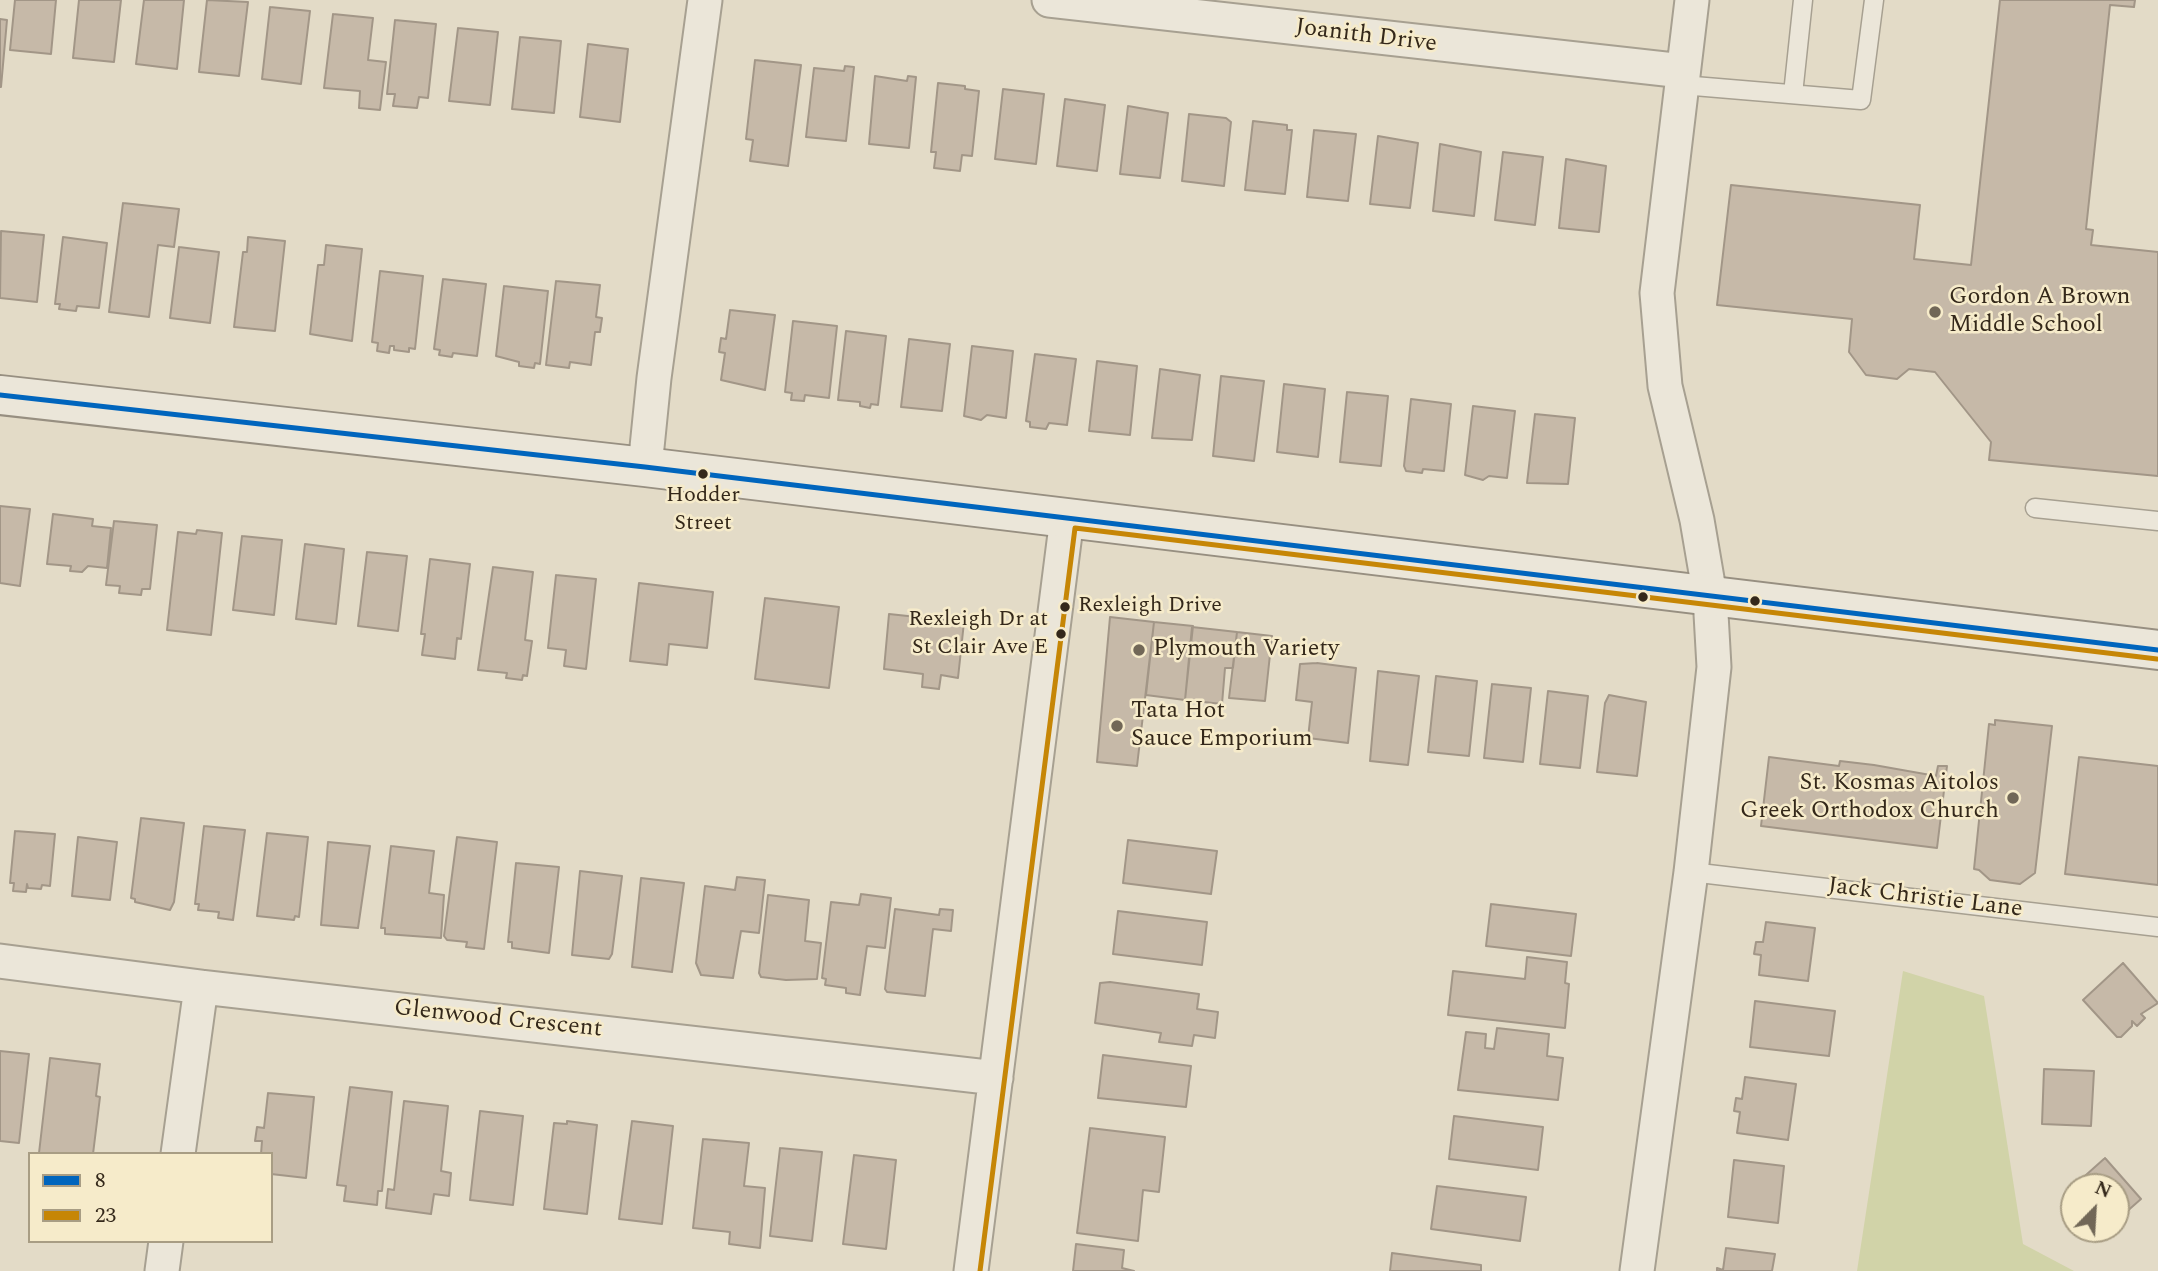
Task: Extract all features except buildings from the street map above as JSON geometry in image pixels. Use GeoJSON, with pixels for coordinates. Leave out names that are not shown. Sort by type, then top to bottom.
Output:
{"type":"FeatureCollection","features":[{"type":"Feature","properties":{"kind":"main road"},"geometry":{"type":"LineString","coordinates":[[0,395],[645,467],[2158,650]]}},
{"type":"Feature","properties":{"kind":"street"},"geometry":{"type":"LineString","coordinates":[[645,467],[705,0]]}},
{"type":"Feature","properties":{"kind":"street","name":"Joanith Drive"},"geometry":{"type":"LineString","coordinates":[[1049,0],[1683,78]]}},
{"type":"Feature","properties":{"kind":"street"},"geometry":{"type":"LineString","coordinates":[[1637,1271],[1691,872],[1714,667],[1710,596],[1698,520],[1665,386],[1657,293],[1692,0]]}},
{"type":"Feature","properties":{"kind":"street"},"geometry":{"type":"LineString","coordinates":[[971,1271],[1067,518]]}},
{"type":"Feature","properties":{"kind":"street","name":"Glenwood Crescent"},"geometry":{"type":"LineString","coordinates":[[0,961],[201,987],[996,1078]]}},
{"type":"Feature","properties":{"kind":"street"},"geometry":{"type":"LineString","coordinates":[[178,1152],[201,987]]}},
{"type":"Feature","properties":{"kind":"street"},"geometry":{"type":"LineString","coordinates":[[162,1271],[166,1243]]}},
{"type":"Feature","properties":{"kind":"lane"},"geometry":{"type":"LineString","coordinates":[[1793,94],[1803,0]]}},
{"type":"Feature","properties":{"kind":"lane"},"geometry":{"type":"LineString","coordinates":[[1683,78],[1793,94],[1861,100],[1874,0]]}},
{"type":"Feature","properties":{"kind":"lane"},"geometry":{"type":"LineString","coordinates":[[2035,508],[2158,521]]}},
{"type":"Feature","properties":{"kind":"lane","name":"Jack Christie Lane"},"geometry":{"type":"LineString","coordinates":[[1691,872],[2158,927]]}},
{"type":"Feature","properties":{"kind":"green space"},"geometry":{"type":"Polygon","coordinates":[[[1903,971],[1984,996],[2023,1244],[2074,1271],[1857,1271],[1903,971]]]}},
{"type":"Feature","properties":{"kind":"transit line","name":"8"},"geometry":{"type":"LineString","coordinates":[[0,395],[645,467],[2158,650]]}},
{"type":"Feature","properties":{"kind":"transit line","name":"23"},"geometry":{"type":"LineString","coordinates":[[980,1271],[1075,528],[2157,659]]}},
{"type":"Feature","properties":{"kind":"place","name":"Gordon A Brown Middle School"},"geometry":{"type":"Point","coordinates":[1935,312]}},
{"type":"Feature","properties":{"kind":"place","name":"Hodder Street"},"geometry":{"type":"Point","coordinates":[703,474]}},
{"type":"Feature","properties":{"kind":"place","name":"Rexleigh Drive"},"geometry":{"type":"Point","coordinates":[1065,607]}},
{"type":"Feature","properties":{"kind":"place","name":"Rexleigh Dr at St Clair Ave E"},"geometry":{"type":"Point","coordinates":[1061,634]}},
{"type":"Feature","properties":{"kind":"place","name":"Plymouth Variety"},"geometry":{"type":"Point","coordinates":[1139,650]}},
{"type":"Feature","properties":{"kind":"place","name":"Tata Hot Sauce Emporium"},"geometry":{"type":"Point","coordinates":[1117,726]}},
{"type":"Feature","properties":{"kind":"place","name":"St. Kosmas Aitolos Greek Orthodox Church"},"geometry":{"type":"Point","coordinates":[2013,798]}}]}
